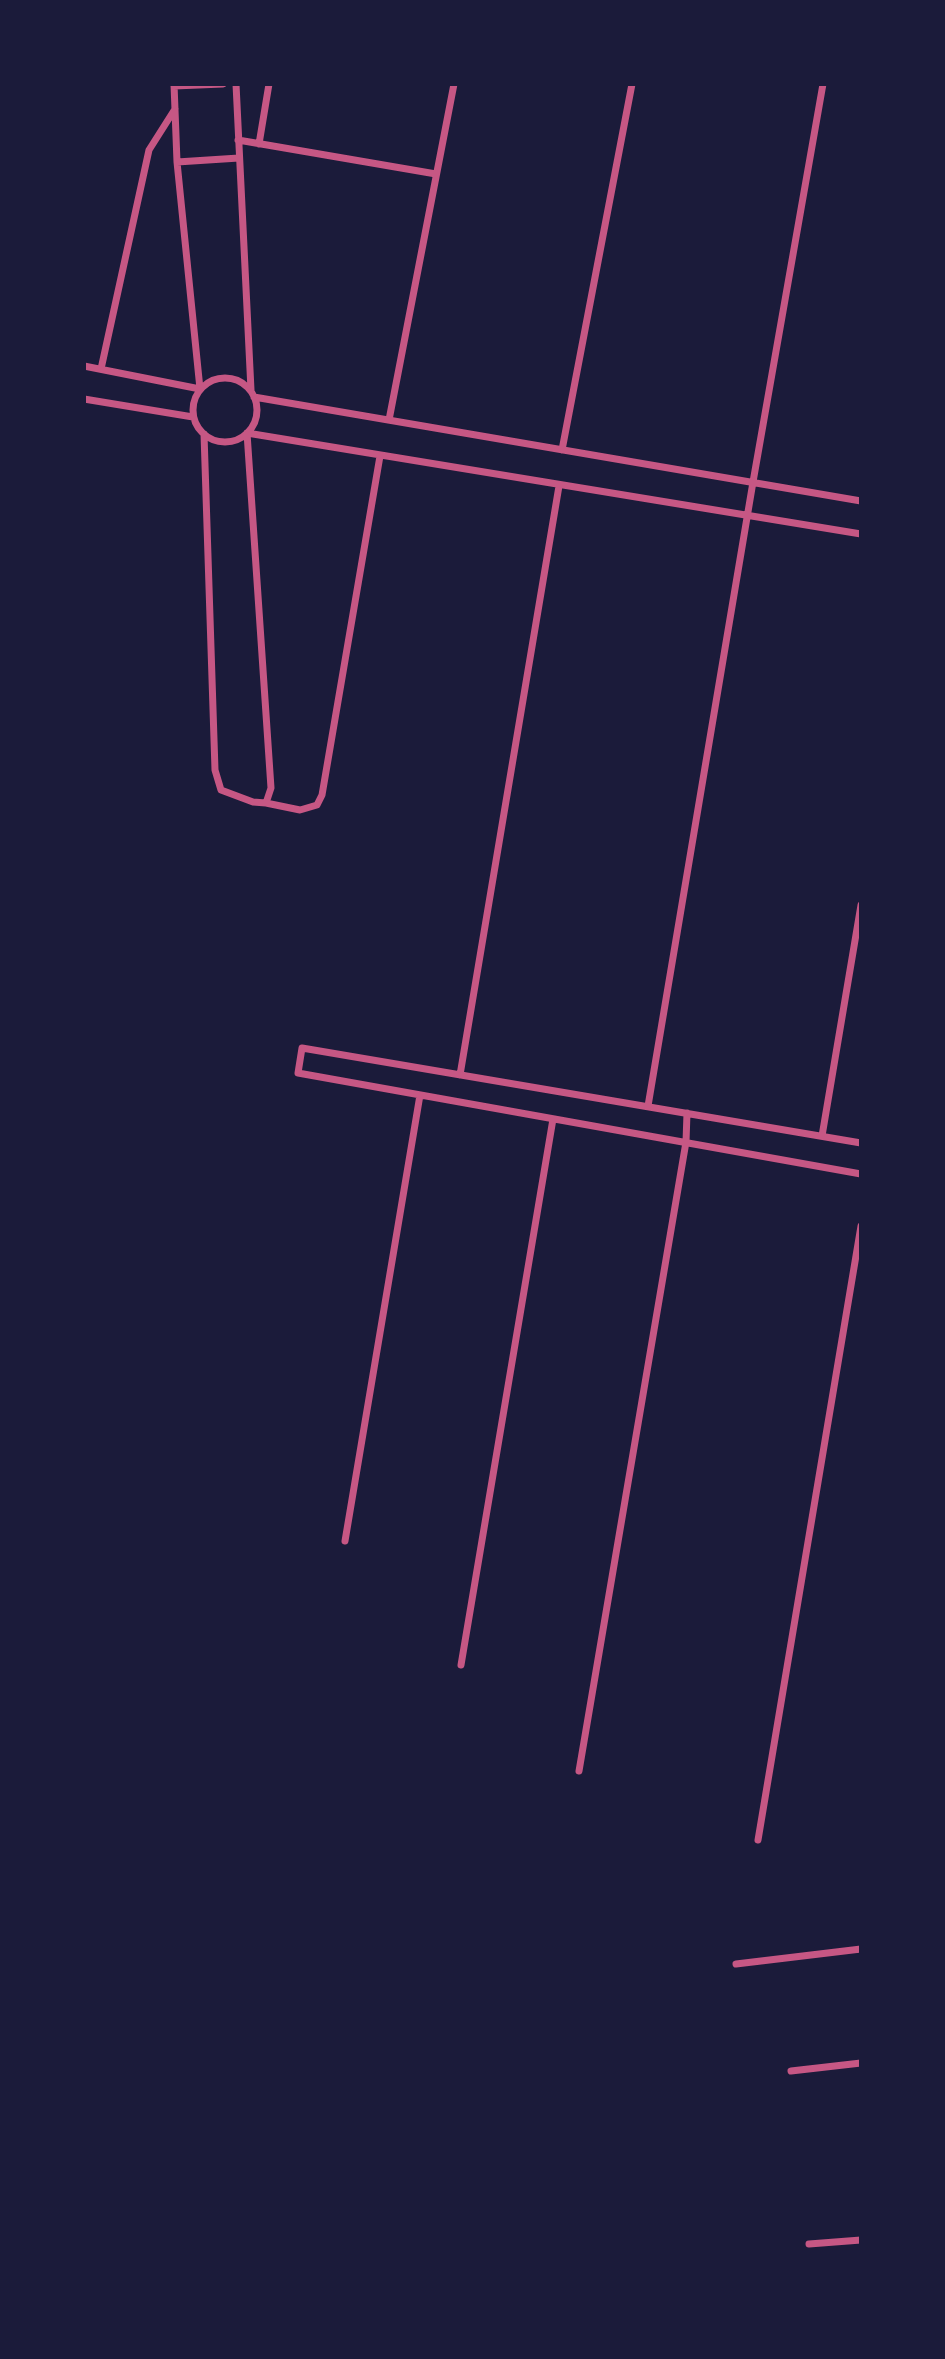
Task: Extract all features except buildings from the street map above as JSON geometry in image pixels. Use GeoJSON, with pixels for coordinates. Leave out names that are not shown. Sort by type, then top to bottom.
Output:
{"type":"FeatureCollection","features":[{"type":"Feature","properties":{"kind":"street"},"geometry":{"type":"LineString","coordinates":[[200,389],[177,162],[174,85],[223,84]]}},
{"type":"Feature","properties":{"kind":"street"},"geometry":{"type":"LineString","coordinates":[[236,84],[253,394],[257,404],[257,418],[247,433],[238,440],[224,443],[210,439],[199,430],[193,416],[193,402],[200,389],[212,380],[226,377],[240,381],[253,394],[861,501]]}},
{"type":"Feature","properties":{"kind":"street"},"geometry":{"type":"LineString","coordinates":[[259,144],[269,84]]}},
{"type":"Feature","properties":{"kind":"street"},"geometry":{"type":"LineString","coordinates":[[389,420],[454,84]]}},
{"type":"Feature","properties":{"kind":"street"},"geometry":{"type":"LineString","coordinates":[[562,450],[632,84]]}},
{"type":"Feature","properties":{"kind":"street"},"geometry":{"type":"LineString","coordinates":[[648,1105],[823,84]]}},
{"type":"Feature","properties":{"kind":"street"},"geometry":{"type":"LineString","coordinates":[[101,369],[149,150],[175,109]]}},
{"type":"Feature","properties":{"kind":"street"},"geometry":{"type":"LineString","coordinates":[[238,140],[436,174]]}},
{"type":"Feature","properties":{"kind":"street"},"geometry":{"type":"LineString","coordinates":[[177,162],[239,158]]}},
{"type":"Feature","properties":{"kind":"street"},"geometry":{"type":"LineString","coordinates":[[84,366],[200,389]]}},
{"type":"Feature","properties":{"kind":"street"},"geometry":{"type":"LineString","coordinates":[[84,399],[193,416]]}},
{"type":"Feature","properties":{"kind":"street"},"geometry":{"type":"LineString","coordinates":[[247,433],[861,534]]}},
{"type":"Feature","properties":{"kind":"street"},"geometry":{"type":"LineString","coordinates":[[247,433],[271,788],[266,803]]}},
{"type":"Feature","properties":{"kind":"street"},"geometry":{"type":"LineString","coordinates":[[204,434],[215,770],[221,790],[253,802],[300,810],[317,805],[322,795],[380,456]]}},
{"type":"Feature","properties":{"kind":"street"},"geometry":{"type":"LineString","coordinates":[[460,1075],[559,486]]}},
{"type":"Feature","properties":{"kind":"street"},"geometry":{"type":"LineString","coordinates":[[822,1136],[861,905]]}},
{"type":"Feature","properties":{"kind":"street"},"geometry":{"type":"LineString","coordinates":[[861,1143],[302,1048],[299,1073],[861,1174]]}},
{"type":"Feature","properties":{"kind":"street"},"geometry":{"type":"LineString","coordinates":[[345,1541],[420,1095]]}},
{"type":"Feature","properties":{"kind":"street"},"geometry":{"type":"LineString","coordinates":[[579,1771],[686,1142],[687,1113]]}},
{"type":"Feature","properties":{"kind":"street"},"geometry":{"type":"LineString","coordinates":[[461,1665],[553,1119]]}},
{"type":"Feature","properties":{"kind":"street"},"geometry":{"type":"LineString","coordinates":[[758,1840],[861,1226]]}},
{"type":"Feature","properties":{"kind":"street"},"geometry":{"type":"LineString","coordinates":[[736,1964],[861,1949]]}},
{"type":"Feature","properties":{"kind":"street"},"geometry":{"type":"LineString","coordinates":[[791,2071],[861,2063]]}},
{"type":"Feature","properties":{"kind":"street"},"geometry":{"type":"LineString","coordinates":[[809,2244],[861,2240]]}}]}
